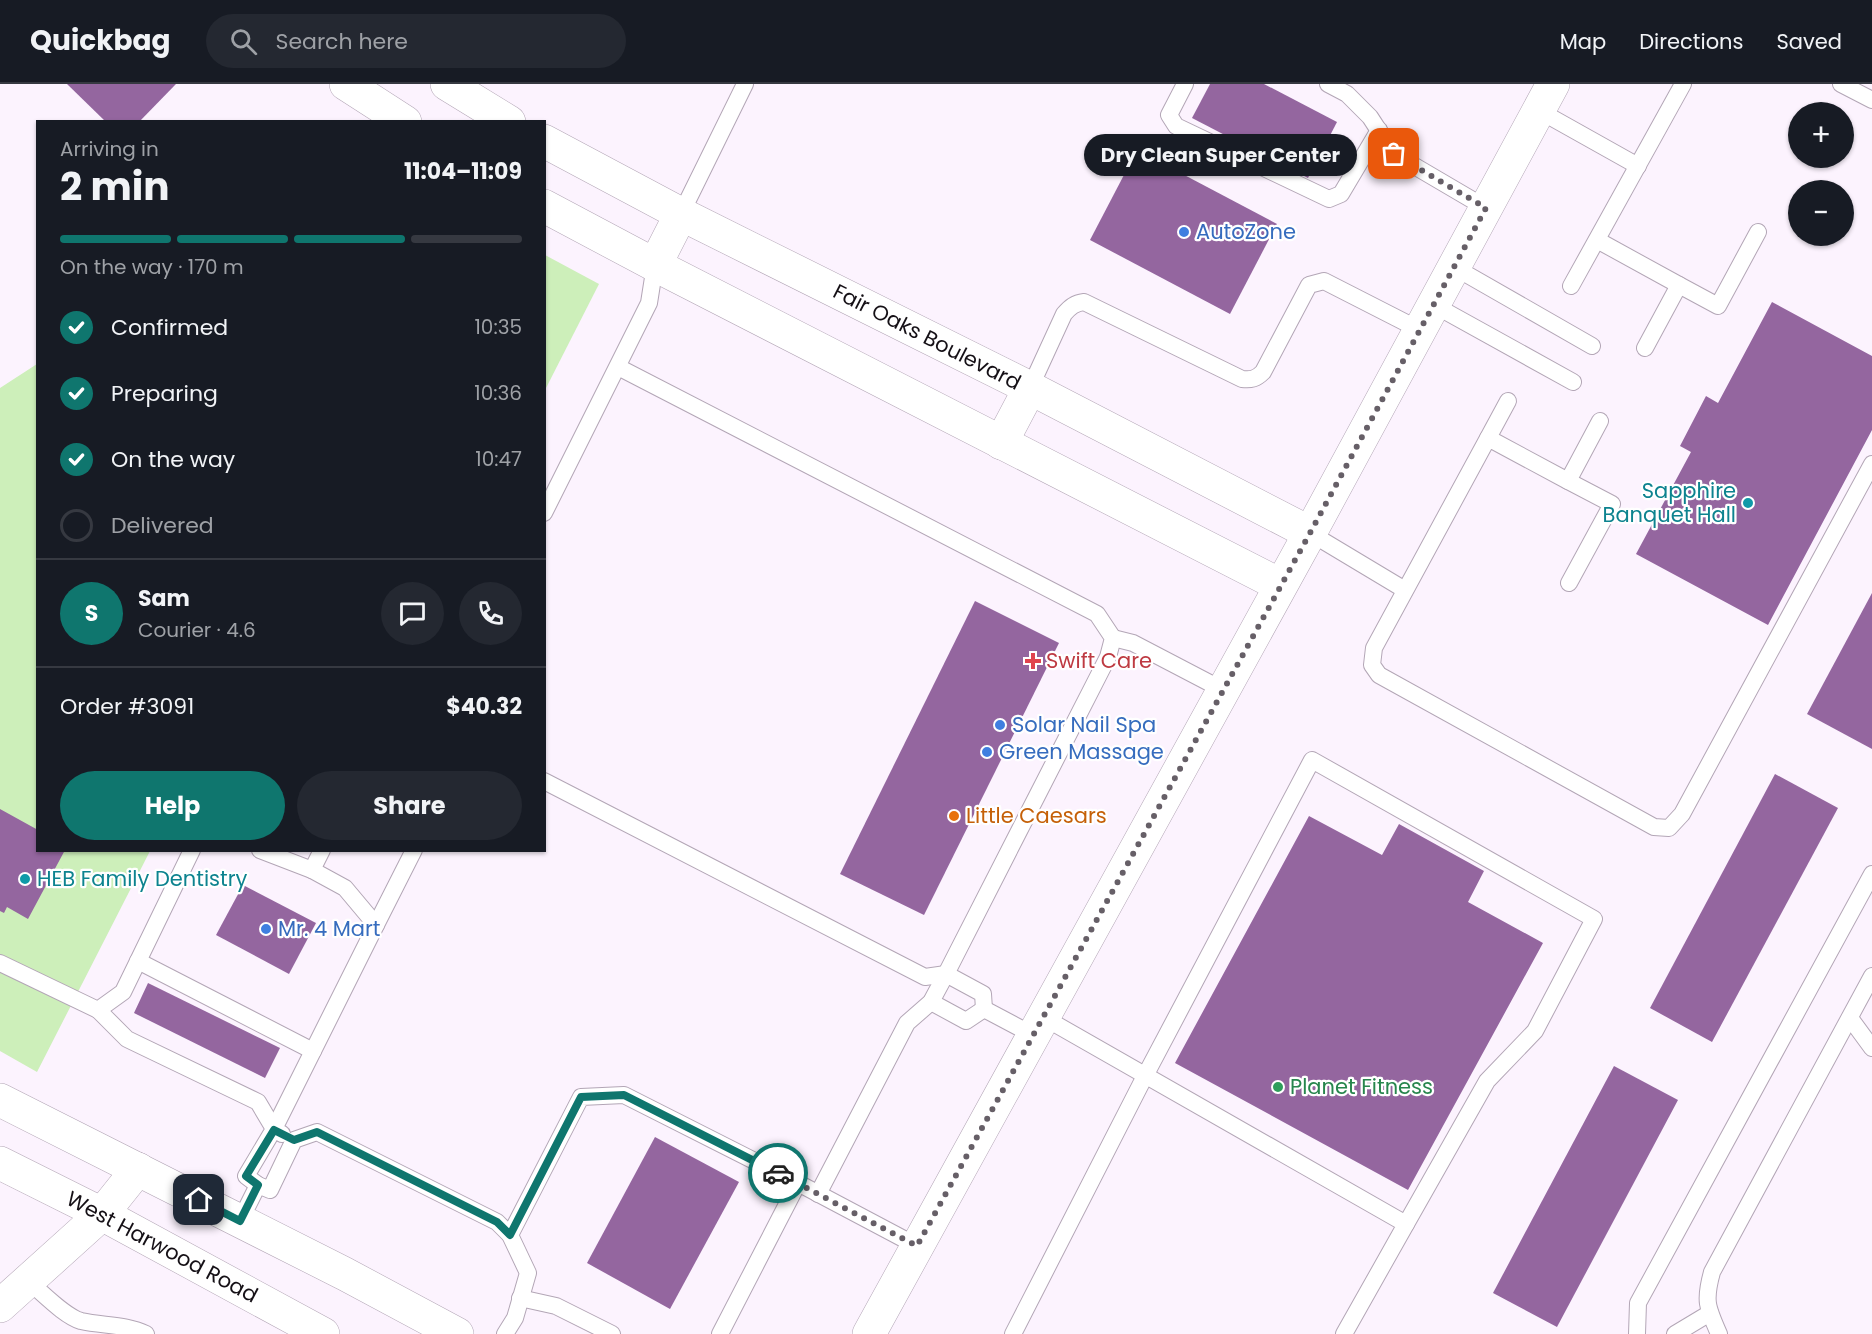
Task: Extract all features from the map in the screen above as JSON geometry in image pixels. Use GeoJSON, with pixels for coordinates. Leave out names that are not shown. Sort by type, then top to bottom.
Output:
{"type":"FeatureCollection","features":[{"type":"Feature","properties":{"kind":"main road"},"geometry":{"type":"LineString","coordinates":[[346,84],[402,120]]}},
{"type":"Feature","properties":{"kind":"main road"},"geometry":{"type":"LineString","coordinates":[[447,84],[506,120]]}},
{"type":"Feature","properties":{"kind":"main road"},"geometry":{"type":"LineString","coordinates":[[869,1334],[1310,533],[1546,97]]}},
{"type":"Feature","properties":{"kind":"main road","name":"Fair Oaks Boulevard"},"geometry":{"type":"LineString","coordinates":[[546,142],[681,214],[1030,388],[1310,533]]}},
{"type":"Feature","properties":{"kind":"main road"},"geometry":{"type":"LineString","coordinates":[[546,207],[1280,585]]}},
{"type":"Feature","properties":{"kind":"main road"},"geometry":{"type":"LineString","coordinates":[[655,265],[681,214]]}},
{"type":"Feature","properties":{"kind":"main road"},"geometry":{"type":"LineString","coordinates":[[1001,442],[1030,388]]}},
{"type":"Feature","properties":{"kind":"main road"},"geometry":{"type":"LineString","coordinates":[[0,1100],[345,1274],[457,1334]]}},
{"type":"Feature","properties":{"kind":"main road","name":"West Harwood Road"},"geometry":{"type":"LineString","coordinates":[[0,1163],[102,1214],[314,1332]]}},
{"type":"Feature","properties":{"kind":"main road"},"geometry":{"type":"LineString","coordinates":[[0,1305],[102,1214],[138,1169]]}},
{"type":"Feature","properties":{"kind":"lane"},"geometry":{"type":"LineString","coordinates":[[681,214],[745,84]]}},
{"type":"Feature","properties":{"kind":"lane"},"geometry":{"type":"LineString","coordinates":[[1185,84],[1169,116],[1176,126],[1329,199],[1341,194],[1379,130]]}},
{"type":"Feature","properties":{"kind":"lane"},"geometry":{"type":"LineString","coordinates":[[1328,84],[1347,94],[1370,117],[1394,154],[1486,208]]}},
{"type":"Feature","properties":{"kind":"lane"},"geometry":{"type":"LineString","coordinates":[[1571,285],[1683,84]]}},
{"type":"Feature","properties":{"kind":"lane"},"geometry":{"type":"LineString","coordinates":[[1841,84],[1872,100]]}},
{"type":"Feature","properties":{"kind":"lane"},"geometry":{"type":"LineString","coordinates":[[1546,97],[1638,166]]}},
{"type":"Feature","properties":{"kind":"lane"},"geometry":{"type":"LineString","coordinates":[[1597,240],[1718,306],[1758,232]]}},
{"type":"Feature","properties":{"kind":"lane"},"geometry":{"type":"LineString","coordinates":[[546,509],[649,303],[655,265]]}},
{"type":"Feature","properties":{"kind":"lane"},"geometry":{"type":"LineString","coordinates":[[1454,267],[1592,346]]}},
{"type":"Feature","properties":{"kind":"lane"},"geometry":{"type":"LineString","coordinates":[[1030,388],[1064,315],[1069,308],[1084,302],[1242,379],[1257,378],[1263,372],[1309,285],[1316,282],[1324,282],[1427,317],[1573,382]]}},
{"type":"Feature","properties":{"kind":"lane"},"geometry":{"type":"LineString","coordinates":[[1645,348],[1679,285]]}},
{"type":"Feature","properties":{"kind":"lane"},"geometry":{"type":"LineString","coordinates":[[618,367],[1097,614],[1113,638],[1133,643],[1222,690]]}},
{"type":"Feature","properties":{"kind":"lane"},"geometry":{"type":"LineString","coordinates":[[1508,401],[1374,648],[1372,665],[1379,675],[1654,827],[1669,828],[1682,814],[1872,464]]}},
{"type":"Feature","properties":{"kind":"lane"},"geometry":{"type":"LineString","coordinates":[[1568,480],[1600,420]]}},
{"type":"Feature","properties":{"kind":"lane"},"geometry":{"type":"LineString","coordinates":[[1488,438],[1611,504],[1569,583]]}},
{"type":"Feature","properties":{"kind":"lane"},"geometry":{"type":"LineString","coordinates":[[1310,533],[1405,590]]}},
{"type":"Feature","properties":{"kind":"lane"},"geometry":{"type":"LineString","coordinates":[[818,1194],[907,1023],[931,1002],[946,974],[1108,657],[1113,638]]}},
{"type":"Feature","properties":{"kind":"lane"},"geometry":{"type":"LineString","coordinates":[[1013,1334],[1145,1076],[1312,760],[1594,919],[1535,1031],[1487,1081],[1344,1334]]}},
{"type":"Feature","properties":{"kind":"lane"},"geometry":{"type":"LineString","coordinates":[[546,782],[925,976],[946,974],[983,994],[984,1009]]}},
{"type":"Feature","properties":{"kind":"lane"},"geometry":{"type":"LineString","coordinates":[[98,1010],[123,992],[191,852]]}},
{"type":"Feature","properties":{"kind":"lane"},"geometry":{"type":"LineString","coordinates":[[265,852],[312,870],[345,888],[376,925]]}},
{"type":"Feature","properties":{"kind":"lane"},"geometry":{"type":"LineString","coordinates":[[312,870],[321,852]]}},
{"type":"Feature","properties":{"kind":"lane"},"geometry":{"type":"LineString","coordinates":[[413,852],[274,1130],[246,1176],[270,1190],[294,1140],[317,1132],[497,1222],[510,1235],[528,1273],[515,1318],[505,1334]]}},
{"type":"Feature","properties":{"kind":"lane"},"geometry":{"type":"LineString","coordinates":[[1637,1334],[1638,1303],[1872,874]]}},
{"type":"Feature","properties":{"kind":"lane"},"geometry":{"type":"LineString","coordinates":[[138,961],[313,1051]]}},
{"type":"Feature","properties":{"kind":"lane"},"geometry":{"type":"LineString","coordinates":[[0,963],[98,1010],[127,1039],[258,1102],[274,1130],[294,1140]]}},
{"type":"Feature","properties":{"kind":"lane"},"geometry":{"type":"LineString","coordinates":[[1719,1334],[1710,1313],[1706,1293],[1712,1272],[1872,976]]}},
{"type":"Feature","properties":{"kind":"lane"},"geometry":{"type":"LineString","coordinates":[[931,1002],[966,1021],[984,1009]]}},
{"type":"Feature","properties":{"kind":"lane"},"geometry":{"type":"LineString","coordinates":[[984,1009],[1038,1026],[1145,1076],[1406,1224]]}},
{"type":"Feature","properties":{"kind":"lane"},"geometry":{"type":"LineString","coordinates":[[1850,1018],[1872,1048]]}},
{"type":"Feature","properties":{"kind":"lane"},"geometry":{"type":"LineString","coordinates":[[510,1235],[581,1097],[624,1095],[917,1246]]}},
{"type":"Feature","properties":{"kind":"lane"},"geometry":{"type":"LineString","coordinates":[[720,1334],[798,1183]]}},
{"type":"Feature","properties":{"kind":"lane"},"geometry":{"type":"LineString","coordinates":[[240,1221],[258,1185]]}},
{"type":"Feature","properties":{"kind":"lane"},"geometry":{"type":"LineString","coordinates":[[28,1281],[60,1308],[76,1327],[135,1329],[146,1334]]}},
{"type":"Feature","properties":{"kind":"lane"},"geometry":{"type":"LineString","coordinates":[[520,1298],[556,1306],[612,1334]]}},
{"type":"Feature","properties":{"kind":"lane"},"geometry":{"type":"LineString","coordinates":[[1675,1334],[1710,1313]]}},
{"type":"Feature","properties":{"kind":"green space"},"geometry":{"type":"Polygon","coordinates":[[[546,256],[599,284],[546,388],[546,256]]]}},
{"type":"Feature","properties":{"kind":"green space"},"geometry":{"type":"Polygon","coordinates":[[[36,365],[36,852],[149,852],[37,1072],[0,1051],[0,388],[36,365]]]}},
{"type":"Feature","properties":{"kind":"building"},"geometry":{"type":"Polygon","coordinates":[[[67,84],[176,84],[141,120],[104,120],[67,84]]]}},
{"type":"Feature","properties":{"kind":"building"},"geometry":{"type":"Polygon","coordinates":[[[1210,84],[1264,84],[1337,122],[1308,178],[1192,118],[1210,84]]]}},
{"type":"Feature","properties":{"kind":"building","name":"AutoZone"},"geometry":{"type":"Polygon","coordinates":[[[1137,150],[1277,224],[1230,314],[1090,240],[1137,150]]]}},
{"type":"Feature","properties":{"kind":"building","name":"Sapphire Banquet Hall"},"geometry":{"type":"Polygon","coordinates":[[[1772,302],[1872,356],[1872,430],[1768,625],[1636,554],[1691,452],[1680,446],[1706,396],[1718,403],[1772,302]]]}},
{"type":"Feature","properties":{"kind":"building"},"geometry":{"type":"Polygon","coordinates":[[[1872,593],[1872,749],[1807,714],[1872,593]]]}},
{"type":"Feature","properties":{"kind":"building"},"geometry":{"type":"Polygon","coordinates":[[[975,601],[1059,643],[924,915],[840,874],[975,601]]]}},
{"type":"Feature","properties":{"kind":"building"},"geometry":{"type":"Polygon","coordinates":[[[1775,774],[1838,808],[1712,1042],[1650,1008],[1775,774]]]}},
{"type":"Feature","properties":{"kind":"building","name":"HEB Family Dentistry"},"geometry":{"type":"Polygon","coordinates":[[[0,809],[36,829],[36,852],[64,852],[28,919],[7,907],[4,913],[0,911],[0,809]]]}},
{"type":"Feature","properties":{"kind":"building"},"geometry":{"type":"Polygon","coordinates":[[[1309,816],[1382,855],[1399,824],[1484,871],[1468,902],[1543,943],[1408,1190],[1175,1063],[1309,816]]]}},
{"type":"Feature","properties":{"kind":"building","name":"Mr. 4 Mart"},"geometry":{"type":"Polygon","coordinates":[[[243,885],[316,923],[289,974],[216,935],[243,885]]]}},
{"type":"Feature","properties":{"kind":"building"},"geometry":{"type":"Polygon","coordinates":[[[148,983],[280,1048],[265,1078],[134,1013],[148,983]]]}},
{"type":"Feature","properties":{"kind":"building"},"geometry":{"type":"Polygon","coordinates":[[[1614,1066],[1678,1100],[1557,1327],[1493,1293],[1614,1066]]]}},
{"type":"Feature","properties":{"kind":"building"},"geometry":{"type":"Polygon","coordinates":[[[655,1137],[739,1182],[670,1309],[587,1263],[655,1137]]]}},
{"type":"Feature","properties":{"kind":"way so far"},"geometry":{"type":"LineString","coordinates":[[778,1173],[917,1246],[1310,533],[1486,208],[1394,154]]}},
{"type":"Feature","properties":{"kind":"place","name":"Dry Clean Super Center"},"geometry":{"type":"Point","coordinates":[1394,154]}},
{"type":"Feature","properties":{"kind":"place","name":"AutoZone"},"geometry":{"type":"Point","coordinates":[1184,232]}},
{"type":"Feature","properties":{"kind":"place","name":"Sapphire Banquet Hall"},"geometry":{"type":"Point","coordinates":[1748,503]}},
{"type":"Feature","properties":{"kind":"place","name":"Swift Care"},"geometry":{"type":"Point","coordinates":[1033,661]}},
{"type":"Feature","properties":{"kind":"place","name":"Solar Nail Spa"},"geometry":{"type":"Point","coordinates":[1000,725]}},
{"type":"Feature","properties":{"kind":"place","name":"Green Massage"},"geometry":{"type":"Point","coordinates":[987,752]}},
{"type":"Feature","properties":{"kind":"place","name":"Little Caesars"},"geometry":{"type":"Point","coordinates":[954,816]}},
{"type":"Feature","properties":{"kind":"place","name":"HEB Family Dentistry"},"geometry":{"type":"Point","coordinates":[25,879]}},
{"type":"Feature","properties":{"kind":"place","name":"Mr. 4 Mart"},"geometry":{"type":"Point","coordinates":[266,929]}},
{"type":"Feature","properties":{"kind":"place","name":"Planet Fitness"},"geometry":{"type":"Point","coordinates":[1278,1087]}},
{"type":"Feature","properties":{"kind":"route"},"geometry":{"type":"LineString","coordinates":[[199,1200],[240,1221],[258,1185],[246,1176],[274,1130],[294,1140],[317,1132],[497,1222],[510,1235],[581,1097],[624,1095],[778,1173]]}}]}
